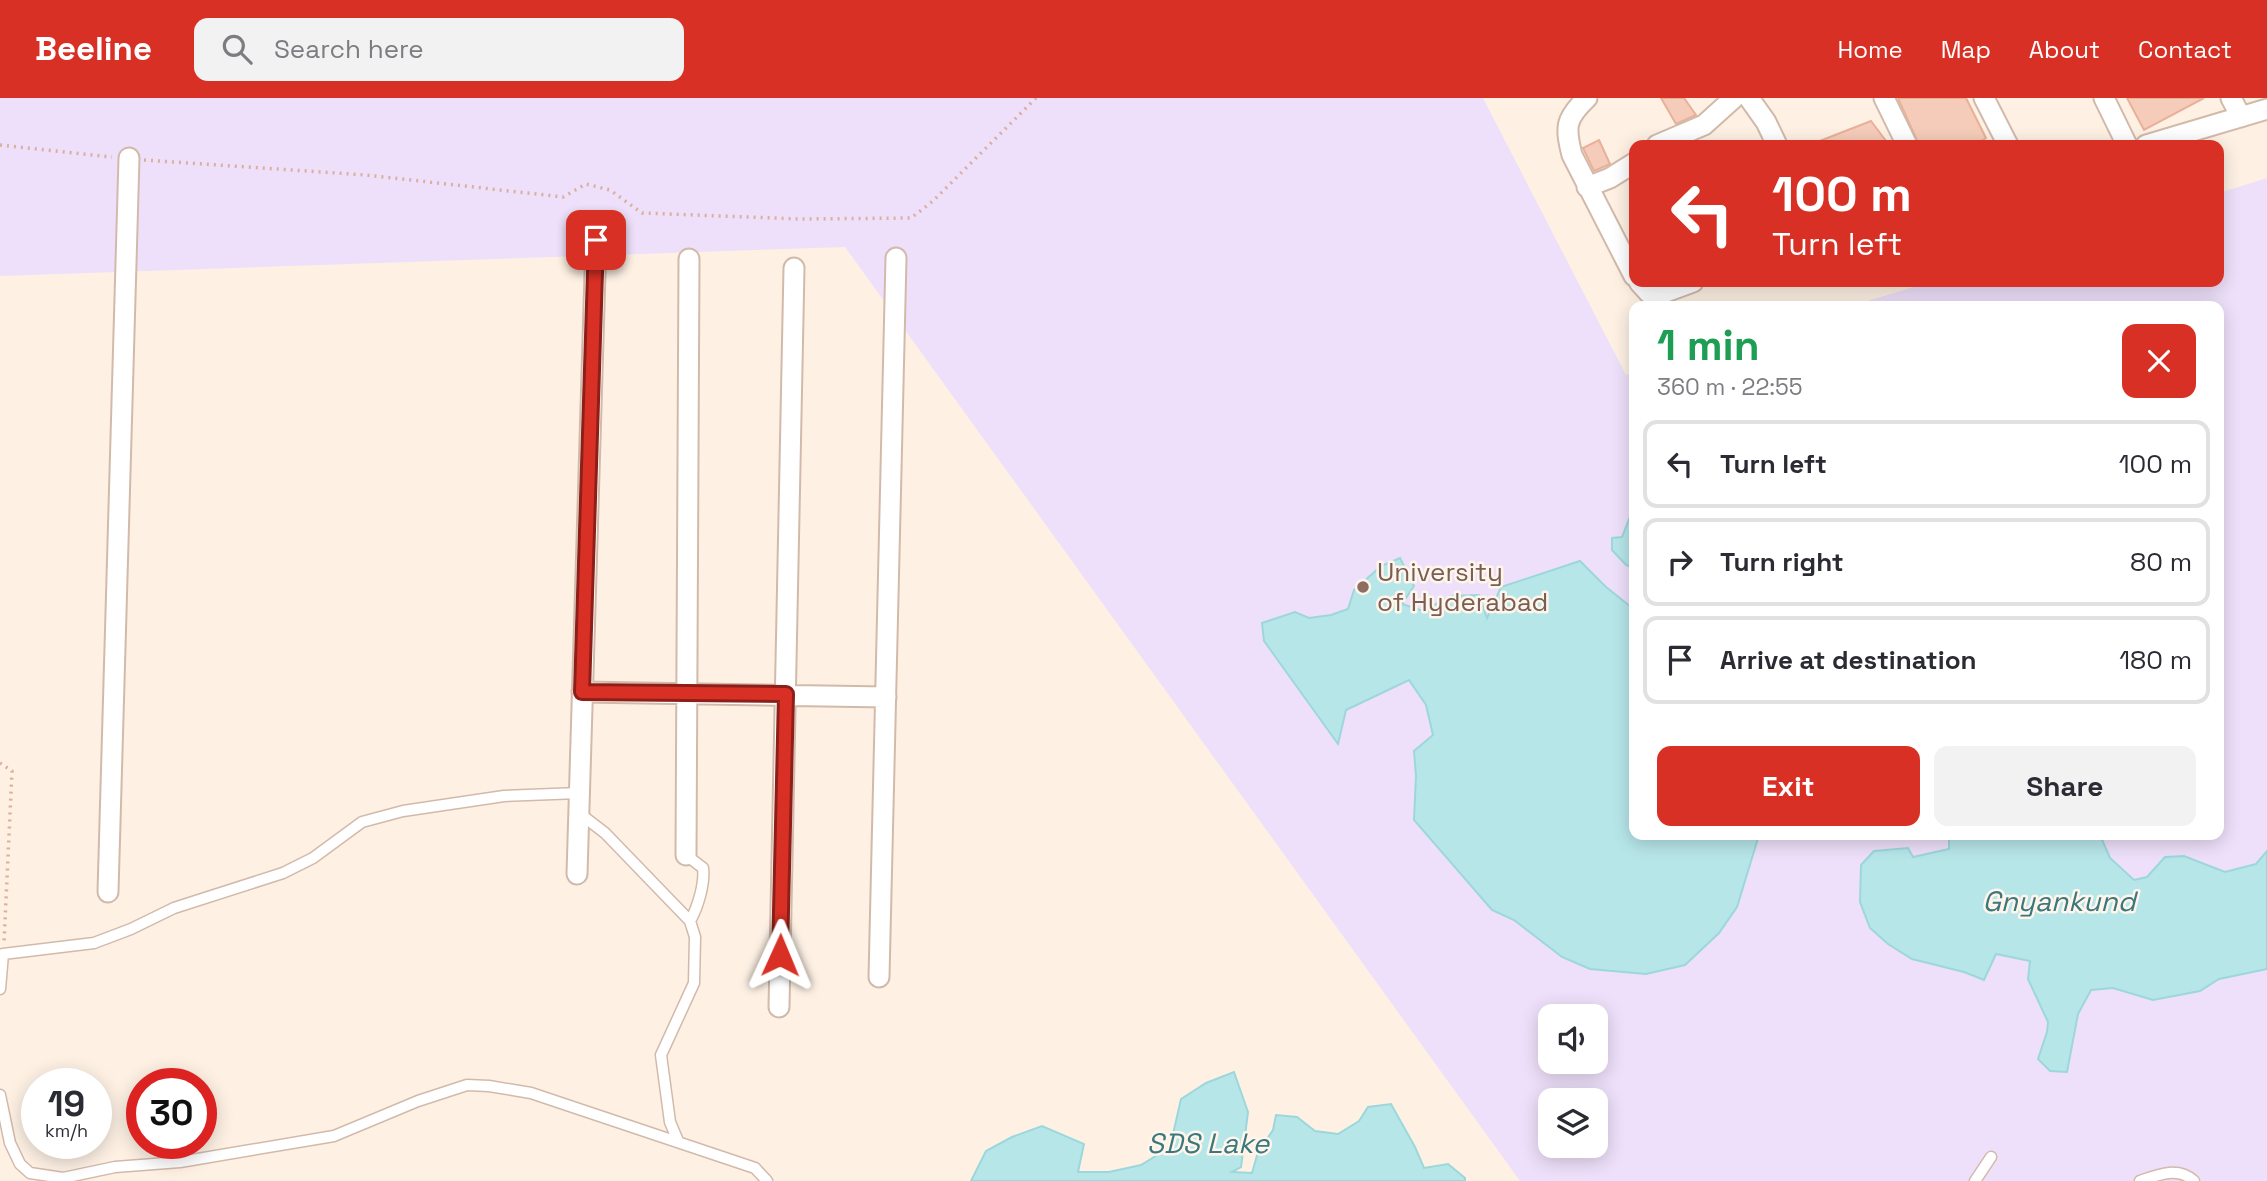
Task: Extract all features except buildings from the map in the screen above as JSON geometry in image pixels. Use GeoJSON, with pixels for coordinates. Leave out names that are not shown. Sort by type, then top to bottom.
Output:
{"type":"FeatureCollection","features":[{"type":"Feature","properties":{"kind":"street"},"geometry":{"type":"LineString","coordinates":[[1587,98],[1570,115],[1567,135],[1572,155],[1587,187],[1629,267]]}},
{"type":"Feature","properties":{"kind":"street"},"geometry":{"type":"LineString","coordinates":[[1668,140],[1703,125],[1734,98]]}},
{"type":"Feature","properties":{"kind":"street"},"geometry":{"type":"LineString","coordinates":[[1749,98],[1775,140]]}},
{"type":"Feature","properties":{"kind":"street"},"geometry":{"type":"LineString","coordinates":[[1884,98],[1905,140]]}},
{"type":"Feature","properties":{"kind":"street"},"geometry":{"type":"LineString","coordinates":[[1984,98],[2005,140]]}},
{"type":"Feature","properties":{"kind":"street"},"geometry":{"type":"LineString","coordinates":[[2104,98],[2125,140]]}},
{"type":"Feature","properties":{"kind":"street"},"geometry":{"type":"LineString","coordinates":[[2231,98],[2241,117]]}},
{"type":"Feature","properties":{"kind":"street"},"geometry":{"type":"LineString","coordinates":[[2163,140],[2267,108]]}},
{"type":"Feature","properties":{"kind":"street"},"geometry":{"type":"LineString","coordinates":[[108,892],[130,158]]}},
{"type":"Feature","properties":{"kind":"street"},"geometry":{"type":"LineString","coordinates":[[1587,187],[1610,178],[1629,166]]}},
{"type":"Feature","properties":{"kind":"street"},"geometry":{"type":"LineString","coordinates":[[577,874],[596,240]]}},
{"type":"Feature","properties":{"kind":"street"},"geometry":{"type":"LineString","coordinates":[[879,977],[896,258]]}},
{"type":"Feature","properties":{"kind":"street"},"geometry":{"type":"LineString","coordinates":[[686,855],[689,259]]}},
{"type":"Feature","properties":{"kind":"street"},"geometry":{"type":"LineString","coordinates":[[779,1007],[794,268]]}},
{"type":"Feature","properties":{"kind":"street"},"geometry":{"type":"LineString","coordinates":[[1644,287],[1649,293],[1663,293],[1679,287]]}},
{"type":"Feature","properties":{"kind":"street"},"geometry":{"type":"LineString","coordinates":[[582,692],[886,696]]}},
{"type":"Feature","properties":{"kind":"lane"},"geometry":{"type":"LineString","coordinates":[[0,989],[4,954],[94,943],[174,908],[283,873],[313,858],[362,822],[403,811],[504,796],[579,793]]}},
{"type":"Feature","properties":{"kind":"lane"},"geometry":{"type":"LineString","coordinates":[[579,813],[605,832],[691,920],[695,937],[694,983],[661,1055],[670,1122],[678,1141]]}},
{"type":"Feature","properties":{"kind":"lane"},"geometry":{"type":"LineString","coordinates":[[686,855],[703,868],[704,875],[691,920]]}},
{"type":"Feature","properties":{"kind":"lane"},"geometry":{"type":"LineString","coordinates":[[0,1094],[10,1143],[20,1164],[30,1173],[64,1178],[114,1167],[180,1162],[334,1136],[418,1101],[467,1085],[531,1093],[755,1168],[767,1181]]}},
{"type":"Feature","properties":{"kind":"lane"},"geometry":{"type":"LineString","coordinates":[[1975,1181],[1991,1157]]}},
{"type":"Feature","properties":{"kind":"lane"},"geometry":{"type":"LineString","coordinates":[[2140,1181],[2166,1171],[2191,1177],[2194,1181]]}},
{"type":"Feature","properties":{"kind":"path"},"geometry":{"type":"LineString","coordinates":[[0,145],[130,158],[366,175],[563,197],[586,184],[610,190],[642,213],[800,219],[911,218],[933,201],[1036,98]]}},
{"type":"Feature","properties":{"kind":"path"},"geometry":{"type":"LineString","coordinates":[[0,764],[12,771],[4,954]]}},
{"type":"Feature","properties":{"kind":"shaded area","name":"University of Hyderabad"},"geometry":{"type":"Polygon","coordinates":[[[0,98],[1483,98],[1626,375],[1629,374],[1629,840],[2224,840],[2224,301],[1867,301],[1914,287],[2224,287],[2224,191],[2267,178],[2267,1181],[1520,1181],[845,247],[0,276],[0,98]]]}},
{"type":"Feature","properties":{"kind":"water"},"geometry":{"type":"Polygon","coordinates":[[[1629,520],[1629,566],[1612,550],[1612,538],[1622,537],[1629,520]]]}},
{"type":"Feature","properties":{"kind":"water"},"geometry":{"type":"Polygon","coordinates":[[[1400,558],[1414,586],[1402,604],[1423,611],[1451,596],[1479,595],[1487,618],[1501,587],[1580,561],[1629,605],[1629,840],[1757,840],[1737,907],[1719,933],[1685,965],[1646,974],[1590,969],[1562,957],[1514,920],[1492,910],[1414,820],[1414,751],[1433,735],[1426,705],[1409,680],[1346,710],[1338,744],[1264,641],[1262,623],[1295,612],[1309,618],[1348,609],[1354,590],[1381,566],[1400,558]]]}},
{"type":"Feature","properties":{"kind":"water","name":"Gnyankund"},"geometry":{"type":"Polygon","coordinates":[[[1949,840],[2102,840],[2110,858],[2134,880],[2147,877],[2165,857],[2184,856],[2225,872],[2256,864],[2267,851],[2267,969],[2219,979],[2200,991],[2153,1000],[2113,988],[2091,990],[2078,1014],[2067,1072],[2050,1071],[2038,1059],[2048,1022],[2028,979],[2030,961],[1996,954],[1984,980],[1912,959],[1888,944],[1870,928],[1860,902],[1861,865],[1874,851],[1908,848],[1913,857],[1949,849],[1949,840]]]}},
{"type":"Feature","properties":{"kind":"water","name":"SDS Lake"},"geometry":{"type":"Polygon","coordinates":[[[1234,1072],[1248,1112],[1241,1167],[1232,1172],[1252,1173],[1258,1152],[1273,1130],[1276,1115],[1297,1117],[1315,1131],[1338,1134],[1359,1121],[1368,1107],[1391,1104],[1424,1168],[1448,1164],[1465,1178],[1465,1181],[971,1181],[986,1151],[1012,1137],[1042,1126],[1084,1144],[1078,1172],[1109,1172],[1141,1165],[1170,1147],[1181,1099],[1206,1083],[1234,1072]]]}},
{"type":"Feature","properties":{"kind":"place","name":"University of Hyderabad"},"geometry":{"type":"Point","coordinates":[1363,587]}},
{"type":"Feature","properties":{"kind":"route"},"geometry":{"type":"LineString","coordinates":[[596,240],[582,692],[786,694],[780,955]]}}]}
